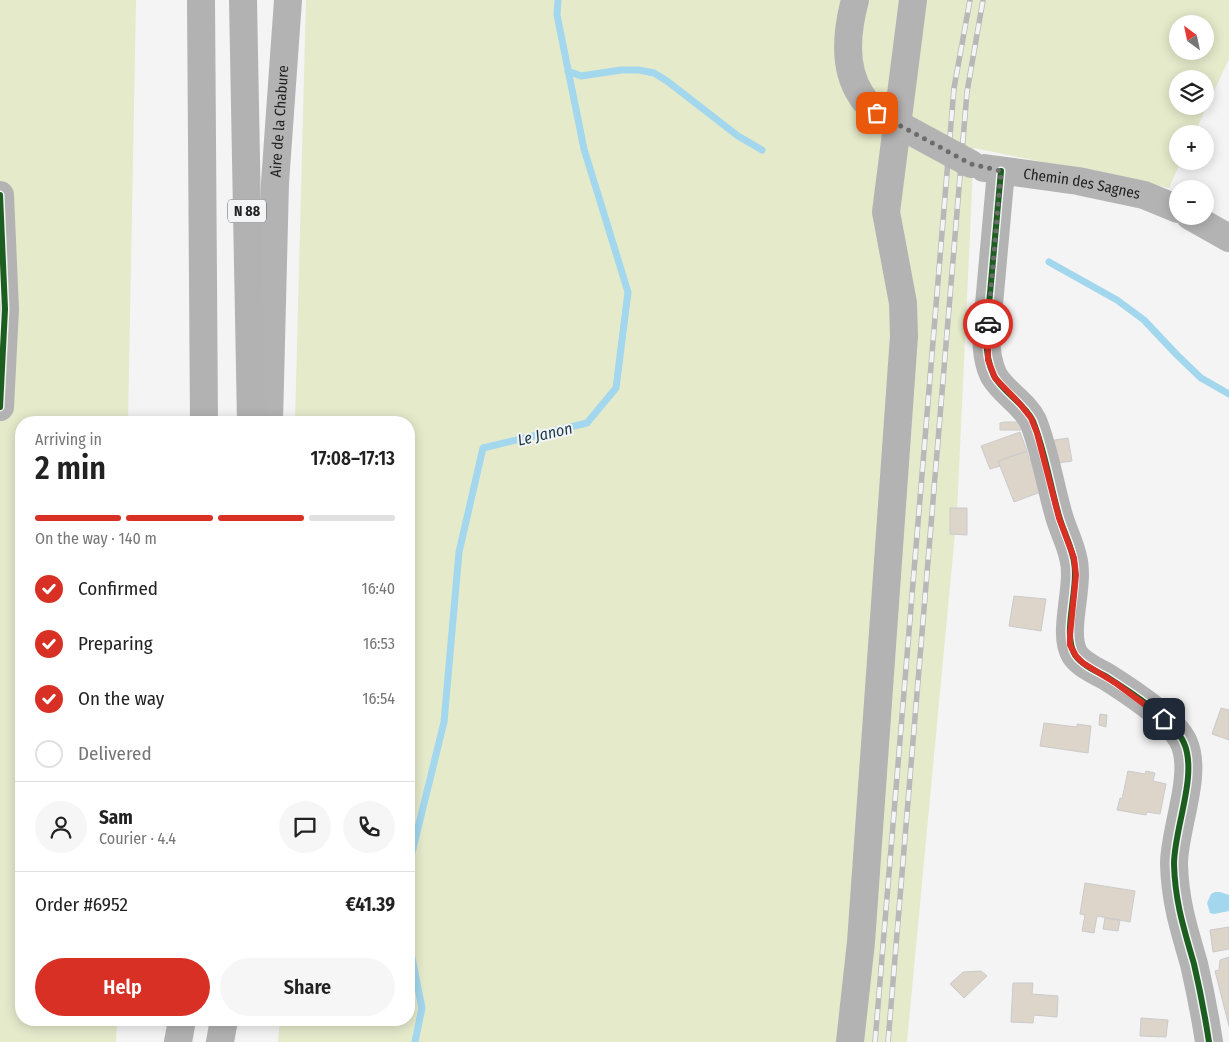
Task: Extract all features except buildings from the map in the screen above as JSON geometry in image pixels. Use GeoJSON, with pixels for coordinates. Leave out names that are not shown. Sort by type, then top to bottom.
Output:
{"type":"FeatureCollection","features":[{"type":"Feature","properties":{"kind":"highway"},"geometry":{"type":"LineString","coordinates":[[201,0],[204,416]]}},
{"type":"Feature","properties":{"kind":"highway","name":"N 88"},"geometry":{"type":"LineString","coordinates":[[243,0],[251,416]]}},
{"type":"Feature","properties":{"kind":"highway"},"geometry":{"type":"LineString","coordinates":[[178,1042],[181,1026]]}},
{"type":"Feature","properties":{"kind":"highway"},"geometry":{"type":"LineString","coordinates":[[220,1042],[223,1026]]}},
{"type":"Feature","properties":{"kind":"street","name":"Aire de la Chabure"},"geometry":{"type":"LineString","coordinates":[[269,416],[275,183],[288,0]]}},
{"type":"Feature","properties":{"kind":"street","name":"Chemin des Sagnes"},"geometry":{"type":"LineString","coordinates":[[854,0],[848,33],[851,71],[860,94],[877,113],[971,164],[1001,171],[1078,181],[1144,195],[1169,205]]}},
{"type":"Feature","properties":{"kind":"street"},"geometry":{"type":"LineString","coordinates":[[850,1042],[861,942],[904,336],[903,303],[886,212],[913,0]]}},
{"type":"Feature","properties":{"kind":"street"},"geometry":{"type":"LineString","coordinates":[[1001,171],[986,338],[988,360],[995,378],[1031,418],[1037,433],[1059,518],[1074,558],[1076,575],[1070,645],[1076,656],[1083,663],[1117,684],[1164,719],[1178,732],[1185,744],[1188,760],[1174,861],[1175,894],[1194,966],[1209,1042]]}},
{"type":"Feature","properties":{"kind":"street"},"geometry":{"type":"LineString","coordinates":[[0,195],[5,309],[0,407]]}},
{"type":"Feature","properties":{"kind":"street"},"geometry":{"type":"LineString","coordinates":[[1206,225],[1229,238]]}},
{"type":"Feature","properties":{"kind":"green space"},"geometry":{"type":"Polygon","coordinates":[[[0,0],[136,0],[128,416],[15,416],[15,1026],[117,1026],[116,1042],[0,1042],[0,0]]]}},
{"type":"Feature","properties":{"kind":"green space"},"geometry":{"type":"Polygon","coordinates":[[[306,0],[1229,0],[1229,59],[1214,91],[1214,70],[1169,70],[1169,115],[1203,115],[1198,125],[1169,125],[1169,170],[1177,170],[1173,180],[1169,180],[1169,188],[974,148],[957,512],[907,1042],[278,1042],[279,1026],[415,1026],[415,416],[295,416],[306,0]]]}},
{"type":"Feature","properties":{"kind":"water"},"geometry":{"type":"Polygon","coordinates":[[[1215,892],[1229,895],[1229,911],[1210,913],[1207,903],[1211,894],[1215,892]]]}},
{"type":"Feature","properties":{"kind":"waterway","name":"Le Janon"},"geometry":{"type":"LineString","coordinates":[[415,840],[444,722],[459,552],[483,448],[587,423],[616,388],[628,292],[584,149],[557,15],[558,0]]}},
{"type":"Feature","properties":{"kind":"waterway"},"geometry":{"type":"LineString","coordinates":[[568,71],[581,76],[621,70],[639,70],[654,73],[738,136],[762,150]]}},
{"type":"Feature","properties":{"kind":"waterway"},"geometry":{"type":"LineString","coordinates":[[1049,262],[1117,300],[1144,320],[1201,378],[1229,394]]}},
{"type":"Feature","properties":{"kind":"waterway","name":"Le Janon"},"geometry":{"type":"LineString","coordinates":[[415,973],[422,1008],[415,1042]]}},
{"type":"Feature","properties":{"kind":"railway"},"geometry":{"type":"LineString","coordinates":[[875,1042],[954,88],[970,0]]}},
{"type":"Feature","properties":{"kind":"railway"},"geometry":{"type":"LineString","coordinates":[[888,1042],[967,92],[983,0]]}},
{"type":"Feature","properties":{"kind":"cycle path"},"geometry":{"type":"LineString","coordinates":[[1001,171],[986,338],[989,362],[998,382],[1025,409],[1033,421],[1041,444],[1059,516],[1070,547],[1075,569],[1070,622],[1071,645],[1075,655],[1085,665],[1107,677],[1150,707],[1171,725],[1184,743],[1188,756],[1188,770],[1187,786],[1175,850],[1176,891],[1196,974],[1209,1042]]}},
{"type":"Feature","properties":{"kind":"cycle path"},"geometry":{"type":"LineString","coordinates":[[0,195],[5,309],[0,407]]}},
{"type":"Feature","properties":{"kind":"way so far"},"geometry":{"type":"LineString","coordinates":[[877,113],[971,164],[1001,171],[988,324]]}},
{"type":"Feature","properties":{"kind":"route"},"geometry":{"type":"LineString","coordinates":[[988,324],[986,338],[988,360],[995,378],[1031,418],[1037,433],[1059,518],[1074,558],[1076,575],[1070,645],[1076,656],[1083,663],[1117,684],[1164,719]]}}]}
